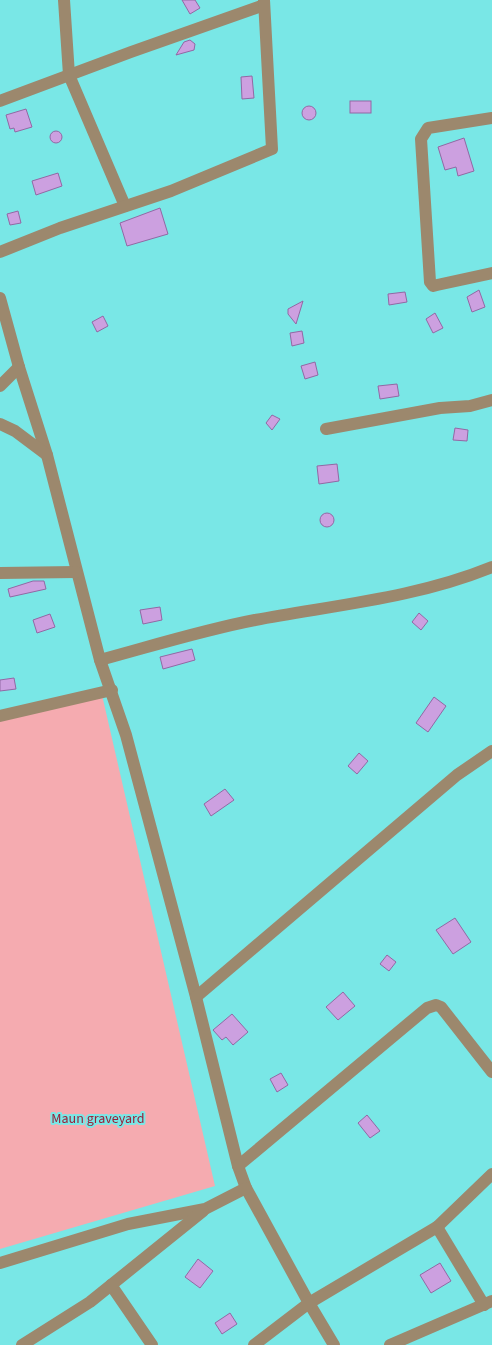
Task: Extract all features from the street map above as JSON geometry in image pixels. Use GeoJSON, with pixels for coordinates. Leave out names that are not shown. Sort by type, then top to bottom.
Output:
{"type":"FeatureCollection","features":[{"type":"Feature","properties":{"kind":"street"},"geometry":{"type":"LineString","coordinates":[[64,0],[70,75],[125,206]]}},
{"type":"Feature","properties":{"kind":"street"},"geometry":{"type":"LineString","coordinates":[[0,101],[264,3],[272,149],[213,176],[0,252]]}},
{"type":"Feature","properties":{"kind":"street"},"geometry":{"type":"LineString","coordinates":[[492,118],[428,128],[421,140],[431,285],[492,273]]}},
{"type":"Feature","properties":{"kind":"street"},"geometry":{"type":"LineString","coordinates":[[0,298],[19,367],[47,455],[100,660],[112,690],[196,997],[238,1166],[246,1188],[334,1345]]}},
{"type":"Feature","properties":{"kind":"street"},"geometry":{"type":"LineString","coordinates":[[0,386],[19,367]]}},
{"type":"Feature","properties":{"kind":"street"},"geometry":{"type":"LineString","coordinates":[[326,429],[440,408],[470,406],[492,400]]}},
{"type":"Feature","properties":{"kind":"street"},"geometry":{"type":"LineString","coordinates":[[0,424],[25,438],[47,455]]}},
{"type":"Feature","properties":{"kind":"street"},"geometry":{"type":"LineString","coordinates":[[100,660],[254,621],[408,594],[492,567]]}},
{"type":"Feature","properties":{"kind":"street"},"geometry":{"type":"LineString","coordinates":[[0,573],[76,572]]}},
{"type":"Feature","properties":{"kind":"street"},"geometry":{"type":"LineString","coordinates":[[0,716],[112,690]]}},
{"type":"Feature","properties":{"kind":"street"},"geometry":{"type":"LineString","coordinates":[[196,997],[457,776],[492,751]]}},
{"type":"Feature","properties":{"kind":"street"},"geometry":{"type":"LineString","coordinates":[[238,1166],[427,1008],[436,1004],[441,1007],[492,1072]]}},
{"type":"Feature","properties":{"kind":"street"},"geometry":{"type":"LineString","coordinates":[[254,1345],[309,1303],[437,1228],[492,1174]]}},
{"type":"Feature","properties":{"kind":"street"},"geometry":{"type":"LineString","coordinates":[[22,1345],[90,1302],[205,1209],[246,1188]]}},
{"type":"Feature","properties":{"kind":"street"},"geometry":{"type":"LineString","coordinates":[[0,1263],[128,1224],[205,1209]]}},
{"type":"Feature","properties":{"kind":"street"},"geometry":{"type":"LineString","coordinates":[[390,1345],[488,1303],[437,1228]]}},
{"type":"Feature","properties":{"kind":"street"},"geometry":{"type":"LineString","coordinates":[[111,1285],[152,1345]]}},
{"type":"Feature","properties":{"kind":"green space","name":"Maun graveyard"},"geometry":{"type":"Polygon","coordinates":[[[102,695],[215,1186],[0,1249],[0,720],[102,695]]]}},
{"type":"Feature","properties":{"kind":"building"},"geometry":{"type":"Polygon","coordinates":[[[182,0],[195,0],[200,8],[190,14],[182,0]]]}},
{"type":"Feature","properties":{"kind":"building"},"geometry":{"type":"Polygon","coordinates":[[[190,40],[195,44],[194,50],[176,55],[184,42],[190,40]]]}},
{"type":"Feature","properties":{"kind":"building"},"geometry":{"type":"Polygon","coordinates":[[[252,76],[254,98],[242,99],[241,77],[252,76]]]}},
{"type":"Feature","properties":{"kind":"building"},"geometry":{"type":"Polygon","coordinates":[[[350,101],[371,101],[371,113],[350,113],[350,101]]]}},
{"type":"Feature","properties":{"kind":"building"},"geometry":{"type":"Polygon","coordinates":[[[309,106],[314,108],[316,113],[314,118],[309,120],[304,118],[302,113],[304,108],[309,106]]]}},
{"type":"Feature","properties":{"kind":"building"},"geometry":{"type":"Polygon","coordinates":[[[26,109],[32,127],[15,132],[14,128],[10,129],[6,115],[26,109]]]}},
{"type":"Feature","properties":{"kind":"building"},"geometry":{"type":"Polygon","coordinates":[[[54,131],[58,131],[62,137],[58,143],[54,143],[50,139],[50,135],[54,131]]]}},
{"type":"Feature","properties":{"kind":"building"},"geometry":{"type":"Polygon","coordinates":[[[464,138],[474,171],[458,176],[456,167],[445,170],[438,147],[464,138]]]}},
{"type":"Feature","properties":{"kind":"building"},"geometry":{"type":"Polygon","coordinates":[[[58,173],[62,186],[36,195],[32,181],[58,173]]]}},
{"type":"Feature","properties":{"kind":"building"},"geometry":{"type":"Polygon","coordinates":[[[160,208],[168,234],[127,246],[120,223],[160,208]]]}},
{"type":"Feature","properties":{"kind":"building"},"geometry":{"type":"Polygon","coordinates":[[[18,211],[21,223],[10,225],[7,214],[18,211]]]}},
{"type":"Feature","properties":{"kind":"building"},"geometry":{"type":"Polygon","coordinates":[[[479,290],[485,307],[472,312],[467,297],[479,290]]]}},
{"type":"Feature","properties":{"kind":"building"},"geometry":{"type":"Polygon","coordinates":[[[405,292],[407,302],[389,305],[388,294],[405,292]]]}},
{"type":"Feature","properties":{"kind":"building"},"geometry":{"type":"Polygon","coordinates":[[[303,301],[296,324],[288,314],[288,309],[303,301]]]}},
{"type":"Feature","properties":{"kind":"building"},"geometry":{"type":"Polygon","coordinates":[[[435,313],[443,328],[433,333],[426,319],[435,313]]]}},
{"type":"Feature","properties":{"kind":"building"},"geometry":{"type":"Polygon","coordinates":[[[103,316],[108,326],[97,332],[92,322],[103,316]]]}},
{"type":"Feature","properties":{"kind":"building"},"geometry":{"type":"Polygon","coordinates":[[[302,331],[304,343],[292,346],[290,333],[302,331]]]}},
{"type":"Feature","properties":{"kind":"building"},"geometry":{"type":"Polygon","coordinates":[[[315,362],[318,375],[305,379],[301,366],[315,362]]]}},
{"type":"Feature","properties":{"kind":"building"},"geometry":{"type":"Polygon","coordinates":[[[397,384],[399,396],[380,399],[378,386],[397,384]]]}},
{"type":"Feature","properties":{"kind":"building"},"geometry":{"type":"Polygon","coordinates":[[[272,415],[280,419],[272,430],[266,423],[272,415]]]}},
{"type":"Feature","properties":{"kind":"building"},"geometry":{"type":"Polygon","coordinates":[[[455,428],[468,430],[467,441],[453,440],[455,428]]]}},
{"type":"Feature","properties":{"kind":"building"},"geometry":{"type":"Polygon","coordinates":[[[337,464],[339,481],[319,484],[317,466],[337,464]]]}},
{"type":"Feature","properties":{"kind":"building"},"geometry":{"type":"Polygon","coordinates":[[[327,513],[332,515],[334,520],[332,525],[327,527],[322,525],[320,520],[322,515],[327,513]]]}},
{"type":"Feature","properties":{"kind":"building"},"geometry":{"type":"Polygon","coordinates":[[[33,581],[44,581],[46,589],[10,597],[8,589],[33,581]]]}},
{"type":"Feature","properties":{"kind":"building"},"geometry":{"type":"Polygon","coordinates":[[[160,607],[162,620],[143,624],[140,610],[160,607]]]}},
{"type":"Feature","properties":{"kind":"building"},"geometry":{"type":"Polygon","coordinates":[[[419,613],[428,621],[421,630],[412,622],[419,613]]]}},
{"type":"Feature","properties":{"kind":"building"},"geometry":{"type":"Polygon","coordinates":[[[50,614],[55,627],[37,633],[33,620],[50,614]]]}},
{"type":"Feature","properties":{"kind":"building"},"geometry":{"type":"Polygon","coordinates":[[[192,649],[195,660],[163,669],[160,657],[192,649]]]}},
{"type":"Feature","properties":{"kind":"building"},"geometry":{"type":"Polygon","coordinates":[[[14,678],[16,689],[0,691],[0,680],[14,678]]]}},
{"type":"Feature","properties":{"kind":"building"},"geometry":{"type":"Polygon","coordinates":[[[434,697],[446,706],[428,732],[416,723],[434,697]]]}},
{"type":"Feature","properties":{"kind":"building"},"geometry":{"type":"Polygon","coordinates":[[[359,753],[368,761],[357,774],[348,766],[359,753]]]}},
{"type":"Feature","properties":{"kind":"building"},"geometry":{"type":"Polygon","coordinates":[[[225,789],[234,800],[211,816],[204,804],[225,789]]]}},
{"type":"Feature","properties":{"kind":"building"},"geometry":{"type":"Polygon","coordinates":[[[455,918],[471,942],[453,954],[436,930],[455,918]]]}},
{"type":"Feature","properties":{"kind":"building"},"geometry":{"type":"Polygon","coordinates":[[[387,955],[396,962],[389,971],[380,964],[387,955]]]}},
{"type":"Feature","properties":{"kind":"building"},"geometry":{"type":"Polygon","coordinates":[[[343,992],[355,1006],[338,1020],[326,1007],[343,992]]]}},
{"type":"Feature","properties":{"kind":"building"},"geometry":{"type":"Polygon","coordinates":[[[232,1014],[248,1032],[233,1045],[226,1037],[222,1040],[213,1030],[232,1014]]]}},
{"type":"Feature","properties":{"kind":"building"},"geometry":{"type":"Polygon","coordinates":[[[281,1073],[288,1085],[277,1092],[270,1079],[281,1073]]]}},
{"type":"Feature","properties":{"kind":"building"},"geometry":{"type":"Polygon","coordinates":[[[367,1115],[380,1131],[370,1138],[358,1123],[367,1115]]]}},
{"type":"Feature","properties":{"kind":"building"},"geometry":{"type":"Polygon","coordinates":[[[198,1259],[213,1271],[200,1288],[185,1277],[198,1259]]]}},
{"type":"Feature","properties":{"kind":"building"},"geometry":{"type":"Polygon","coordinates":[[[440,1263],[451,1281],[431,1293],[420,1275],[440,1263]]]}},
{"type":"Feature","properties":{"kind":"building"},"geometry":{"type":"Polygon","coordinates":[[[230,1313],[237,1324],[222,1334],[215,1323],[230,1313]]]}}]}
